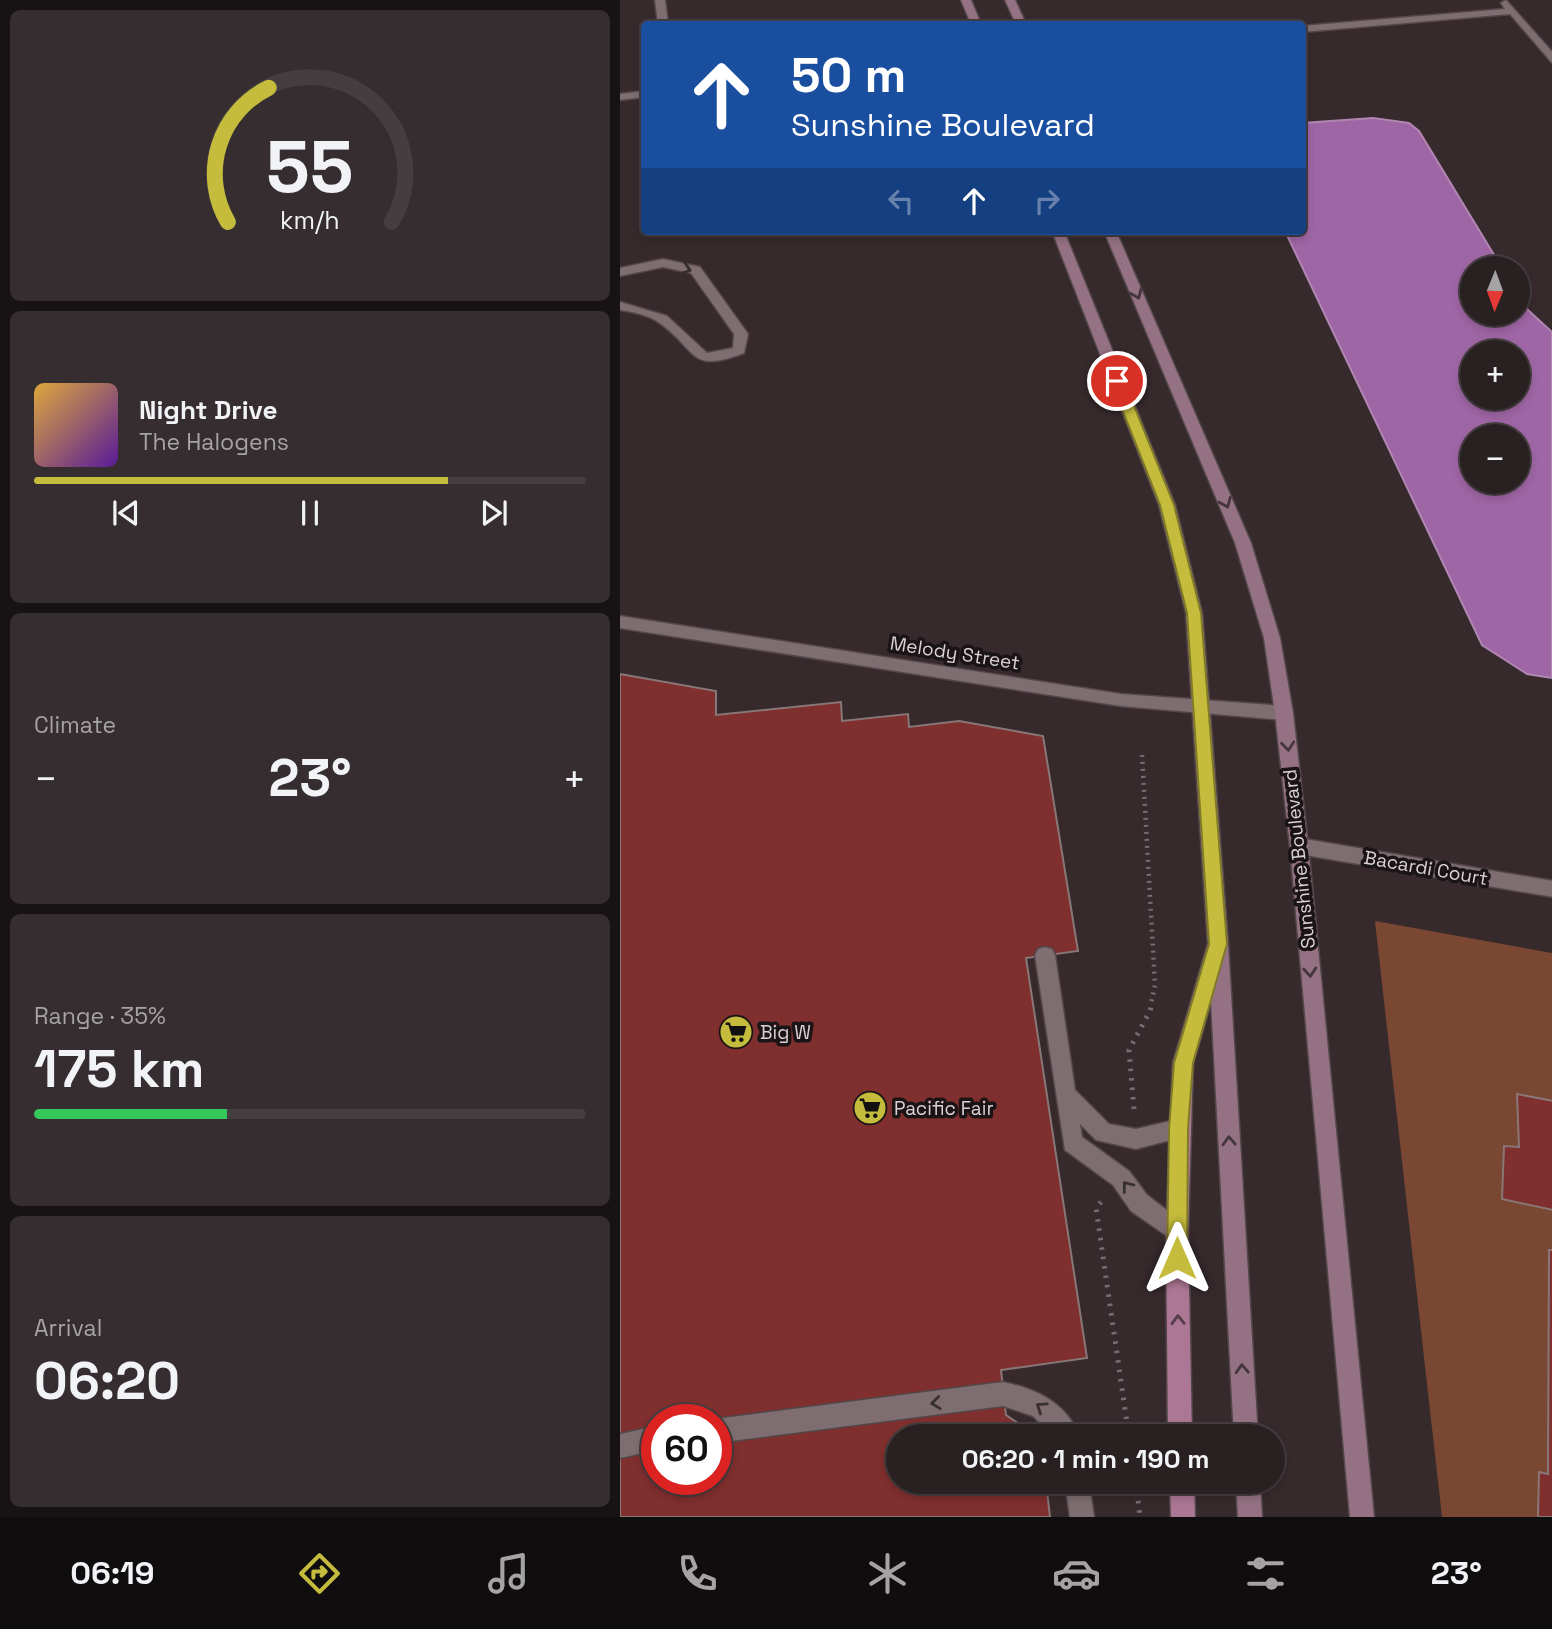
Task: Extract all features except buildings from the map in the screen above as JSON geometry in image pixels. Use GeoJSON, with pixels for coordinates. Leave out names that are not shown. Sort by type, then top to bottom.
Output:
{"type":"FeatureCollection","features":[{"type":"Feature","properties":{"kind":"main road"},"geometry":{"type":"LineString","coordinates":[[966,0],[975,21]]}},
{"type":"Feature","properties":{"kind":"main road"},"geometry":{"type":"LineString","coordinates":[[1010,0],[1020,21]]}},
{"type":"Feature","properties":{"kind":"main road"},"geometry":{"type":"LineString","coordinates":[[1060,235],[1167,505],[1194,613],[1218,944],[1245,1424]]}},
{"type":"Feature","properties":{"kind":"main road","name":"Sunshine Boulevard"},"geometry":{"type":"LineString","coordinates":[[1112,235],[1244,544],[1272,638],[1284,713],[1298,846],[1362,1517]]}},
{"type":"Feature","properties":{"kind":"main road"},"geometry":{"type":"LineString","coordinates":[[1181,1424],[1177,1232],[1183,1063],[1218,944]]}},
{"type":"Feature","properties":{"kind":"main road"},"geometry":{"type":"LineString","coordinates":[[1182,1494],[1183,1517]]}},
{"type":"Feature","properties":{"kind":"main road"},"geometry":{"type":"LineString","coordinates":[[1249,1494],[1250,1517]]}},
{"type":"Feature","properties":{"kind":"street"},"geometry":{"type":"LineString","coordinates":[[660,0],[663,21]]}},
{"type":"Feature","properties":{"kind":"street"},"geometry":{"type":"LineString","coordinates":[[1504,0],[1553,61]]}},
{"type":"Feature","properties":{"kind":"street"},"geometry":{"type":"LineString","coordinates":[[1306,29],[1513,11]]}},
{"type":"Feature","properties":{"kind":"street"},"geometry":{"type":"LineString","coordinates":[[620,97],[641,94]]}},
{"type":"Feature","properties":{"kind":"street"},"geometry":{"type":"LineString","coordinates":[[620,272],[663,263],[695,270],[741,334],[739,350],[721,358],[694,354],[665,321],[633,308],[620,306]]}},
{"type":"Feature","properties":{"kind":"street","name":"Melody Street"},"geometry":{"type":"LineString","coordinates":[[620,622],[1121,700],[1284,713]]}},
{"type":"Feature","properties":{"kind":"street","name":"Bacardi Court"},"geometry":{"type":"LineString","coordinates":[[1298,846],[1553,889]]}},
{"type":"Feature","properties":{"kind":"street"},"geometry":{"type":"LineString","coordinates":[[1045,955],[1072,1143],[1122,1178],[1139,1203],[1177,1232]]}},
{"type":"Feature","properties":{"kind":"street"},"geometry":{"type":"LineString","coordinates":[[1066,1095],[1103,1133],[1136,1139],[1179,1129]]}},
{"type":"Feature","properties":{"kind":"street"},"geometry":{"type":"LineString","coordinates":[[732,1429],[1003,1394],[1027,1398],[1041,1406],[1060,1424]]}},
{"type":"Feature","properties":{"kind":"street"},"geometry":{"type":"LineString","coordinates":[[620,1446],[641,1441]]}},
{"type":"Feature","properties":{"kind":"street"},"geometry":{"type":"LineString","coordinates":[[1079,1494],[1082,1517]]}},
{"type":"Feature","properties":{"kind":"path"},"geometry":{"type":"LineString","coordinates":[[1136,1139],[1129,1050],[1150,1011],[1155,985],[1142,755]]}},
{"type":"Feature","properties":{"kind":"path"},"geometry":{"type":"LineString","coordinates":[[1122,1178],[1096,1208],[1127,1424]]}},
{"type":"Feature","properties":{"kind":"path"},"geometry":{"type":"LineString","coordinates":[[1137,1494],[1140,1517]]}},
{"type":"Feature","properties":{"kind":"shaded area"},"geometry":{"type":"Polygon","coordinates":[[[1373,118],[1409,123],[1419,131],[1495,256],[1460,256],[1460,326],[1530,326],[1530,312],[1552,332],[1552,678],[1527,674],[1482,645],[1287,235],[1306,235],[1306,123],[1373,118]]]}},
{"type":"Feature","properties":{"kind":"shaded area"},"geometry":{"type":"Polygon","coordinates":[[[1375,921],[1552,953],[1552,1517],[1442,1517],[1375,921]]]}},
{"type":"Feature","properties":{"kind":"place","name":"Big W"},"geometry":{"type":"Point","coordinates":[736,1032]}},
{"type":"Feature","properties":{"kind":"place","name":"Pacific Fair"},"geometry":{"type":"Point","coordinates":[870,1108]}},
{"type":"Feature","properties":{"kind":"route"},"geometry":{"type":"LineString","coordinates":[[1117,381],[1167,505],[1194,613],[1218,944],[1183,1063],[1177,1258]]}}]}
